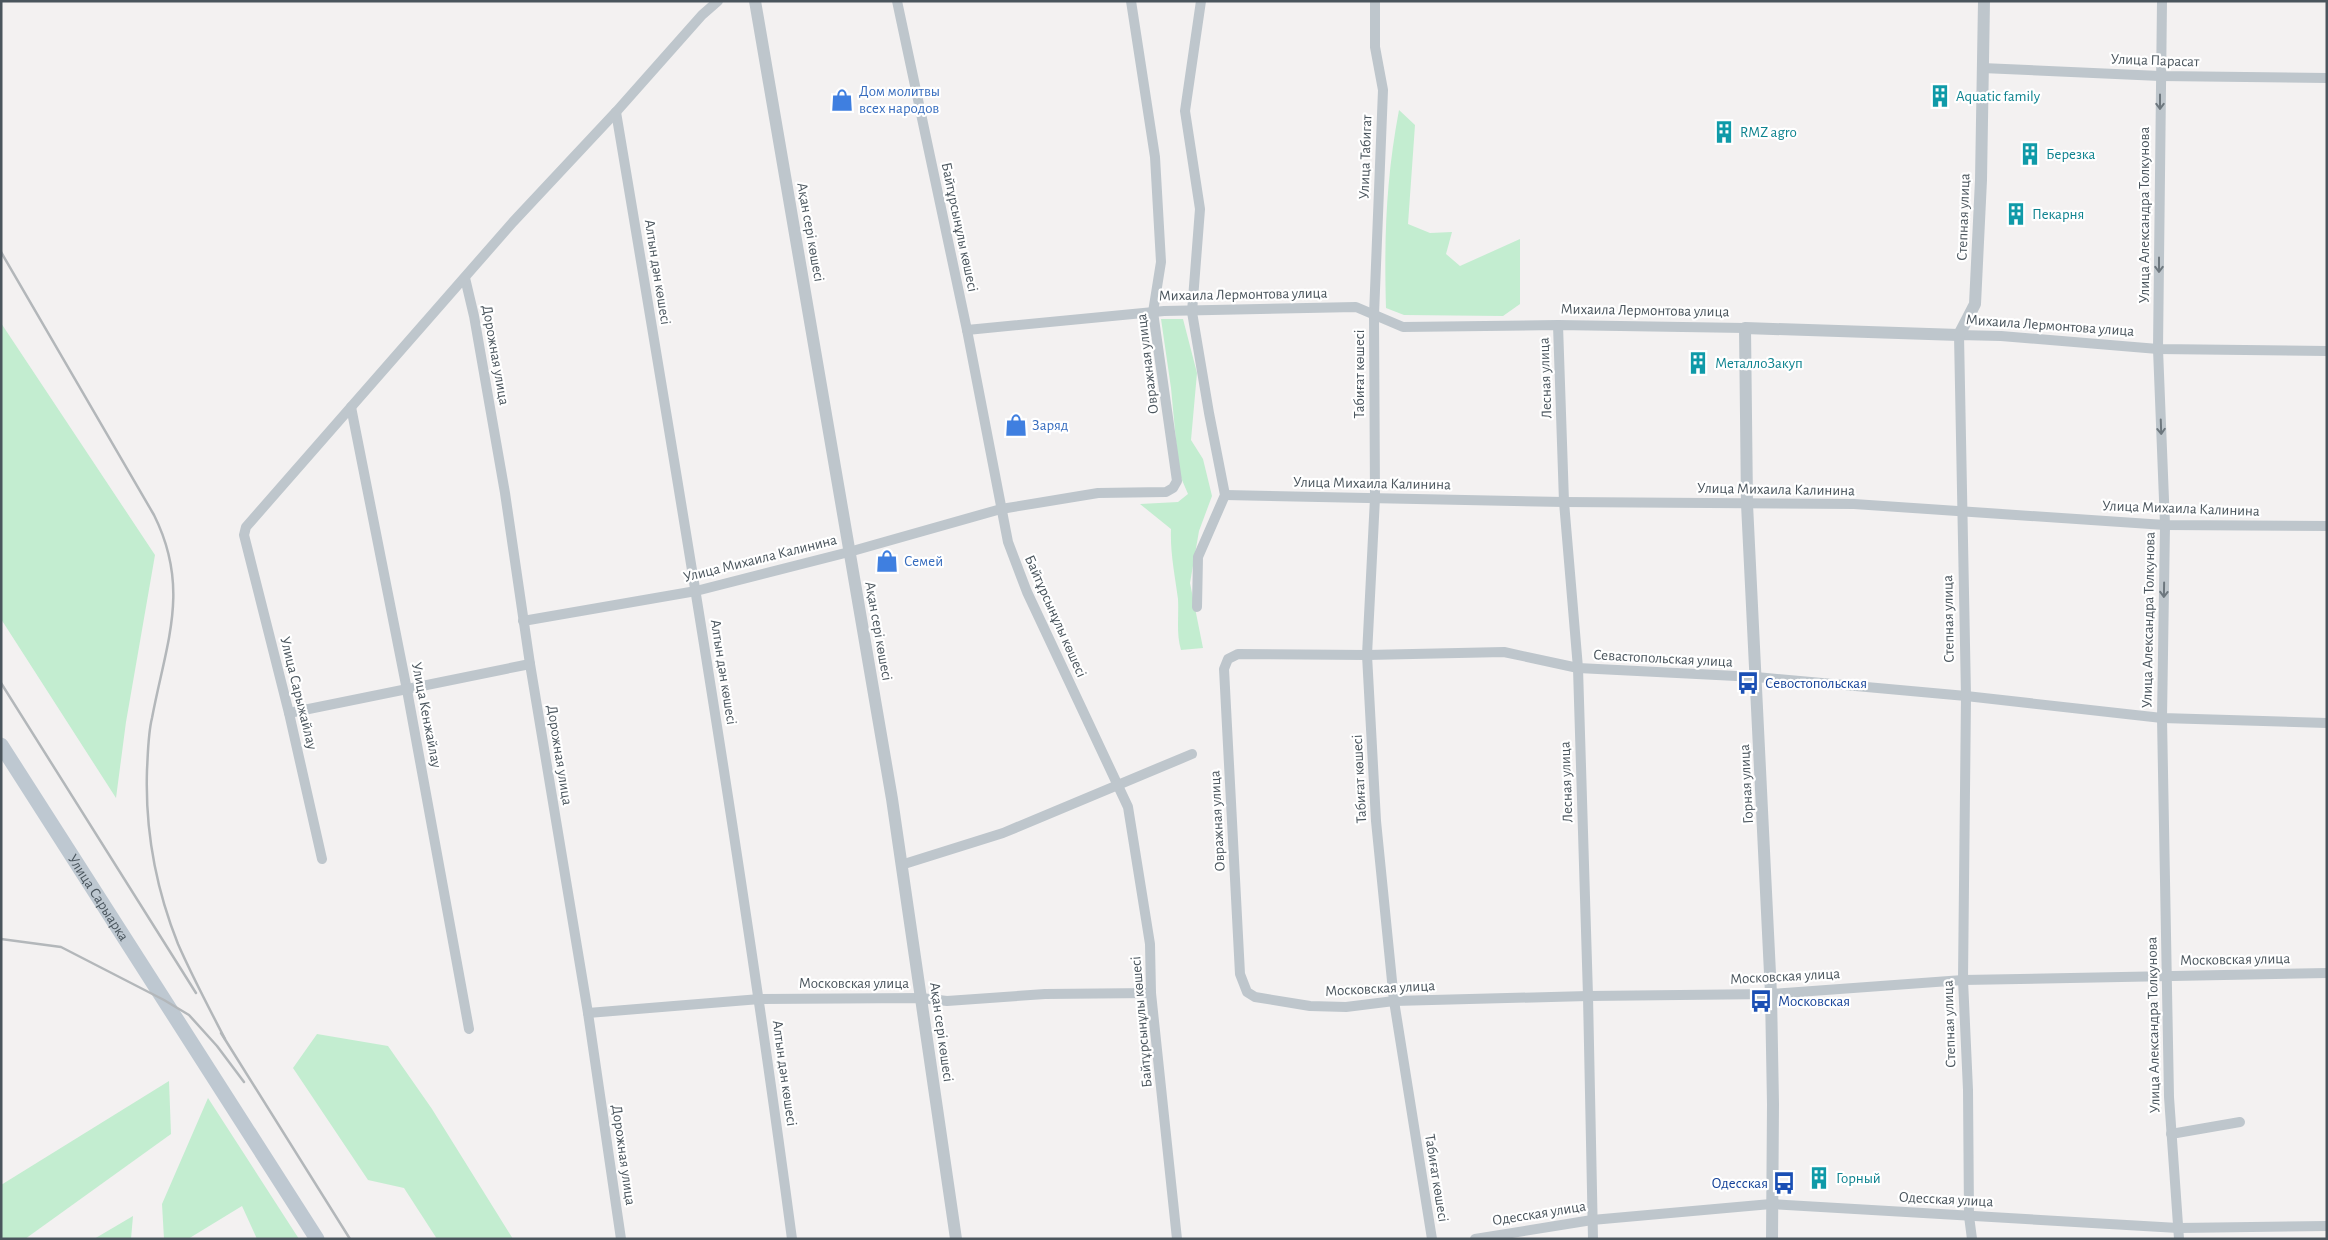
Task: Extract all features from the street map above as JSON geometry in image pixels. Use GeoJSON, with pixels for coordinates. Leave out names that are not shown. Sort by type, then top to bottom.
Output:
{"type":"FeatureCollection","features":[{"type":"Feature","properties":{"kind":"main road","name":"Улица Сарыарка"},"geometry":{"type":"LineString","coordinates":[[1,745],[317,1239]]}},
{"type":"Feature","properties":{"kind":"street"},"geometry":{"type":"LineString","coordinates":[[350,407],[513,222],[616,112],[702,15],[718,1]]}},
{"type":"Feature","properties":{"kind":"street","name":"Ақан сері көшесі"},"geometry":{"type":"LineString","coordinates":[[755,1],[892,799],[956,1239]]}},
{"type":"Feature","properties":{"kind":"street","name":"Байтұрсынұлы көшесі"},"geometry":{"type":"LineString","coordinates":[[897,1],[967,330],[995,469],[1000,509],[1008,542],[1027,592],[1128,807],[1150,944],[1150,992],[1178,1239]]}},
{"type":"Feature","properties":{"kind":"street","name":"Овражная улица"},"geometry":{"type":"LineString","coordinates":[[1000,509],[1098,493],[1166,492],[1173,488],[1177,481],[1154,312],[1161,262],[1154,157],[1132,1]]}},
{"type":"Feature","properties":{"kind":"street"},"geometry":{"type":"LineString","coordinates":[[1197,607],[1198,557],[1225,495],[1208,412],[1192,312],[1200,209],[1185,111],[1201,1]]}},
{"type":"Feature","properties":{"kind":"street","name":"Улица Табигат"},"geometry":{"type":"LineString","coordinates":[[1374,315],[1383,90],[1375,47],[1375,1]]}},
{"type":"Feature","properties":{"kind":"street","name":"Степная улица"},"geometry":{"type":"LineString","coordinates":[[1972,1239],[1969,1216],[1968,1090],[1963,980],[1966,696],[1959,335],[1975,304],[1981,180],[1984,1]]}},
{"type":"Feature","properties":{"kind":"street","name":"Улица Александра Толкунова"},"geometry":{"type":"LineString","coordinates":[[2162,1],[2158,349],[2165,525],[2162,718],[2166,975],[2171,1134],[2179,1239]]}},
{"type":"Feature","properties":{"kind":"street","name":"Улица Парасат"},"geometry":{"type":"LineString","coordinates":[[1982,68],[2160,76],[2327,78]]}},
{"type":"Feature","properties":{"kind":"street","name":"Алтын дән көшесі"},"geometry":{"type":"LineString","coordinates":[[616,112],[696,591],[760,999],[792,1239]]}},
{"type":"Feature","properties":{"kind":"street","name":"Дорожная улица"},"geometry":{"type":"LineString","coordinates":[[465,278],[474,316],[503,483],[523,621],[588,1012],[621,1239]]}},
{"type":"Feature","properties":{"kind":"street","name":"Михаила Лермонтова улица"},"geometry":{"type":"LineString","coordinates":[[967,330],[1154,312],[1356,308],[1403,328],[1558,325],[1745,328],[2001,336],[2158,349],[2327,351]]}},
{"type":"Feature","properties":{"kind":"street","name":"Табиғат көшесі"},"geometry":{"type":"LineString","coordinates":[[1374,315],[1375,498],[1367,654],[1376,821],[1394,1001],[1432,1239]]}},
{"type":"Feature","properties":{"kind":"street","name":"Лесная улица"},"geometry":{"type":"LineString","coordinates":[[1558,325],[1564,502],[1578,668],[1593,1239]]}},
{"type":"Feature","properties":{"kind":"street","name":"Горная улица"},"geometry":{"type":"LineString","coordinates":[[1745,328],[1747,504],[1771,994],[1773,1104],[1772,1239]]}},
{"type":"Feature","properties":{"kind":"street","name":"Улица Сарыжайлау"},"geometry":{"type":"LineString","coordinates":[[322,859],[289,713],[244,535],[251,520],[350,407]]}},
{"type":"Feature","properties":{"kind":"street","name":"Улица Кенжайлау"},"geometry":{"type":"LineString","coordinates":[[350,407],[407,690],[470,1029]]}},
{"type":"Feature","properties":{"kind":"street","name":"Улица Михаила Калинина"},"geometry":{"type":"LineString","coordinates":[[1225,495],[1564,502],[1854,504],[2165,525],[2327,526]]}},
{"type":"Feature","properties":{"kind":"street","name":"Улица Михаила Калинина"},"geometry":{"type":"LineString","coordinates":[[523,621],[696,591],[849,552],[1000,509]]}},
{"type":"Feature","properties":{"kind":"street","name":"Севастопольская улица"},"geometry":{"type":"LineString","coordinates":[[1238,654],[1504,652],[1578,668],[1756,677],[1966,696],[2162,718],[2327,723]]}},
{"type":"Feature","properties":{"kind":"street","name":"Овражная улица"},"geometry":{"type":"LineString","coordinates":[[1238,654],[1228,659],[1224,669],[1240,974],[1247,992]]}},
{"type":"Feature","properties":{"kind":"street"},"geometry":{"type":"LineString","coordinates":[[289,713],[530,664]]}},
{"type":"Feature","properties":{"kind":"street"},"geometry":{"type":"LineString","coordinates":[[901,865],[1003,833],[1192,754]]}},
{"type":"Feature","properties":{"kind":"street","name":"Московская улица"},"geometry":{"type":"LineString","coordinates":[[1247,992],[1255,997],[1310,1006],[1346,1008],[1394,1001],[1771,994],[1963,980],[2327,973]]}},
{"type":"Feature","properties":{"kind":"street","name":"Московская улица"},"geometry":{"type":"LineString","coordinates":[[588,1012],[760,999],[920,998],[947,1001],[1045,994],[1150,992]]}},
{"type":"Feature","properties":{"kind":"street"},"geometry":{"type":"LineString","coordinates":[[2171,1134],[2240,1122]]}},
{"type":"Feature","properties":{"kind":"street","name":"Одесская улица"},"geometry":{"type":"LineString","coordinates":[[1475,1239],[1592,1220],[1771,1204],[2178,1228],[2327,1226]]}},
{"type":"Feature","properties":{"kind":"green space"},"geometry":{"type":"Polygon","coordinates":[[[1399,110],[1415,125],[1408,224],[1430,233],[1452,232],[1446,254],[1460,266],[1520,239],[1520,304],[1503,316],[1404,315],[1386,308],[1385,257],[1387,209],[1391,160],[1399,110]]]}},
{"type":"Feature","properties":{"kind":"green space"},"geometry":{"type":"Polygon","coordinates":[[[1161,319],[1183,319],[1197,373],[1191,440],[1203,459],[1212,496],[1199,531],[1190,583],[1203,648],[1181,650],[1171,529],[1140,504],[1178,502],[1188,494],[1179,473],[1171,388],[1161,319]]]}},
{"type":"Feature","properties":{"kind":"green space"},"geometry":{"type":"Polygon","coordinates":[[[1,323],[155,555],[126,722],[116,798],[1,619],[1,323]]]}},
{"type":"Feature","properties":{"kind":"green space"},"geometry":{"type":"Polygon","coordinates":[[[317,1034],[388,1046],[432,1109],[513,1239],[437,1239],[404,1188],[368,1180],[293,1068],[317,1034]]]}},
{"type":"Feature","properties":{"kind":"green space"},"geometry":{"type":"Polygon","coordinates":[[[169,1081],[171,1134],[25,1239],[1,1239],[1,1185],[169,1081]]]}},
{"type":"Feature","properties":{"kind":"green space"},"geometry":{"type":"Polygon","coordinates":[[[208,1098],[299,1239],[257,1239],[242,1206],[188,1239],[164,1239],[162,1204],[208,1098]]]}},
{"type":"Feature","properties":{"kind":"green space"},"geometry":{"type":"Polygon","coordinates":[[[133,1216],[131,1239],[94,1239],[133,1216]]]}},
{"type":"Feature","properties":{"kind":"railway"},"geometry":{"type":"LineString","coordinates":[[1,252],[154,515],[165,542],[171,567],[172,616],[169,640],[149,737],[147,792],[150,837],[158,881],[170,923],[189,968],[225,1039]]}},
{"type":"Feature","properties":{"kind":"railway"},"geometry":{"type":"LineString","coordinates":[[1,683],[196,993]]}},
{"type":"Feature","properties":{"kind":"railway"},"geometry":{"type":"LineString","coordinates":[[1,939],[61,947],[164,1000],[189,1015],[217,1046],[244,1082]]}},
{"type":"Feature","properties":{"kind":"railway"},"geometry":{"type":"LineString","coordinates":[[221,1033],[350,1239]]}},
{"type":"Feature","properties":{"kind":"place","name":"Aquatic family"},"geometry":{"type":"Point","coordinates":[1940,96]}},
{"type":"Feature","properties":{"kind":"place","name":"Дом молитвы всех народов"},"geometry":{"type":"Point","coordinates":[842,100]}},
{"type":"Feature","properties":{"kind":"place","name":"RMZ agro"},"geometry":{"type":"Point","coordinates":[1724,132]}},
{"type":"Feature","properties":{"kind":"place","name":"Березка"},"geometry":{"type":"Point","coordinates":[2030,154]}},
{"type":"Feature","properties":{"kind":"place","name":"Пекарня"},"geometry":{"type":"Point","coordinates":[2016,214]}},
{"type":"Feature","properties":{"kind":"place","name":"МеталлоЗакуп"},"geometry":{"type":"Point","coordinates":[1698,363]}},
{"type":"Feature","properties":{"kind":"place","name":"Заряд"},"geometry":{"type":"Point","coordinates":[1016,425]}},
{"type":"Feature","properties":{"kind":"place","name":"Семей"},"geometry":{"type":"Point","coordinates":[887,561]}},
{"type":"Feature","properties":{"kind":"place","name":"Севостопольская"},"geometry":{"type":"Point","coordinates":[1748,683]}},
{"type":"Feature","properties":{"kind":"place","name":"Московская"},"geometry":{"type":"Point","coordinates":[1761,1001]}},
{"type":"Feature","properties":{"kind":"place","name":"Горный"},"geometry":{"type":"Point","coordinates":[1819,1178]}},
{"type":"Feature","properties":{"kind":"place","name":"Одесская"},"geometry":{"type":"Point","coordinates":[1784,1183]}}]}
